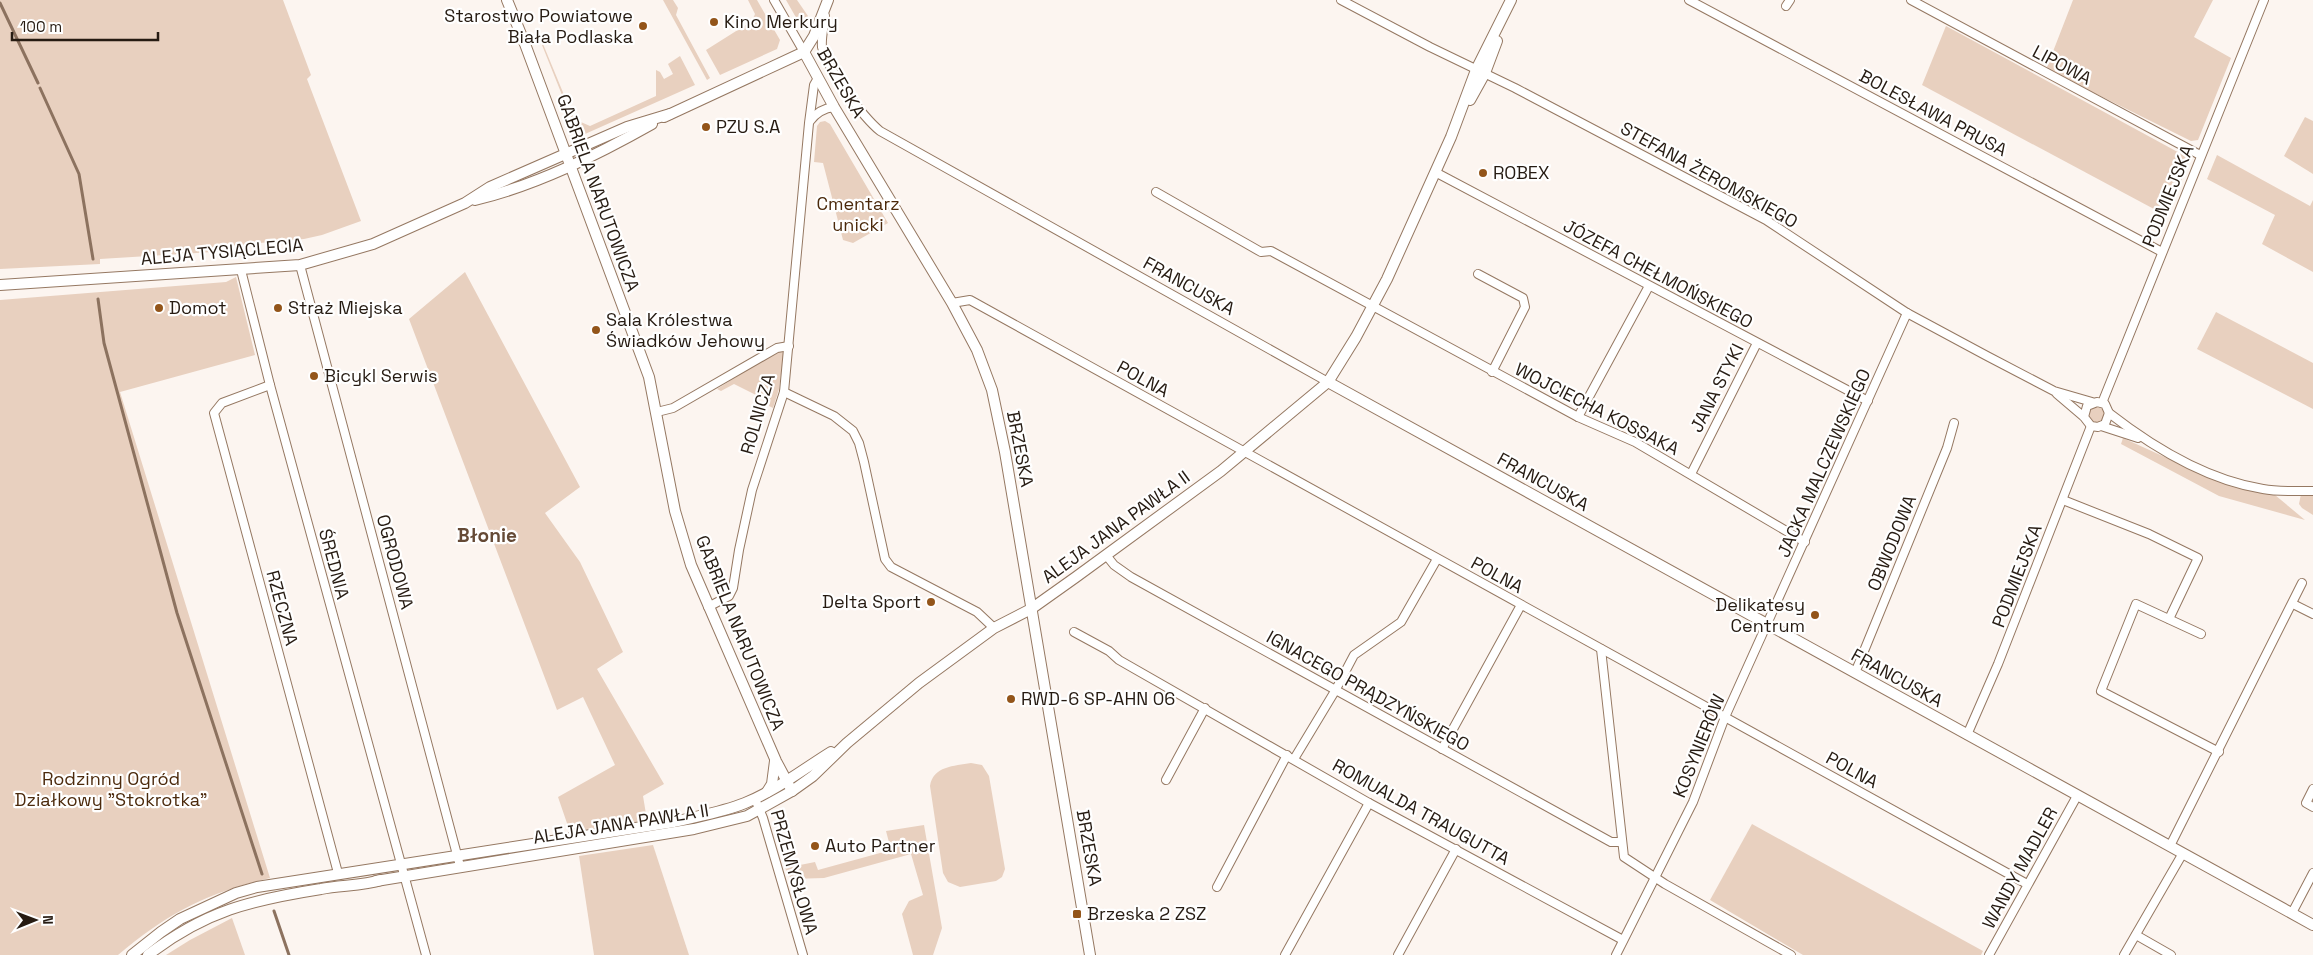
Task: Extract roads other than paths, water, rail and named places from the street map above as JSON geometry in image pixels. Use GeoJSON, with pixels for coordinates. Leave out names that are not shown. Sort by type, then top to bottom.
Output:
{"type":"FeatureCollection","features":[{"type":"Feature","properties":{"kind":"street","name":"GABRIELA NARUTOWICZA"},"geometry":{"type":"LineString","coordinates":[[507,0],[649,377],[675,511],[691,565],[775,760],[790,787]]}},
{"type":"Feature","properties":{"kind":"street","name":"BRZESKA"},"geometry":{"type":"LineString","coordinates":[[774,0],[834,107],[952,303],[977,350],[992,390],[1005,452],[1030,609],[1090,955]]}},
{"type":"Feature","properties":{"kind":"street"},"geometry":{"type":"LineString","coordinates":[[804,52],[825,11],[828,0]]}},
{"type":"Feature","properties":{"kind":"street","name":"STEFANA ŻEROMSKIEGO"},"geometry":{"type":"LineString","coordinates":[[1341,0],[1766,220],[1907,313],[2054,391],[2092,402]]}},
{"type":"Feature","properties":{"kind":"street","name":"ALEJA JANA PAWŁA II"},"geometry":{"type":"LineString","coordinates":[[573,843],[694,829],[734,821],[761,810],[920,683],[994,628],[1030,609],[1245,453],[1328,382],[1372,308],[1512,0]]}},
{"type":"Feature","properties":{"kind":"street","name":"BOLESŁAWA PRUSA"},"geometry":{"type":"LineString","coordinates":[[1689,0],[2162,252]]}},
{"type":"Feature","properties":{"kind":"street","name":"LIPOWA"},"geometry":{"type":"LineString","coordinates":[[1911,0],[2200,155]]}},
{"type":"Feature","properties":{"kind":"street","name":"PODMIEJSKA"},"geometry":{"type":"LineString","coordinates":[[2102,403],[2262,1]]}},
{"type":"Feature","properties":{"kind":"street","name":"FRANCUSKA"},"geometry":{"type":"LineString","coordinates":[[825,11],[822,46],[826,58],[855,104],[870,123],[880,131],[1328,382],[2313,925]]}},
{"type":"Feature","properties":{"kind":"street","name":"ALEJA TYSIĄCLECIA"},"geometry":{"type":"LineString","coordinates":[[464,203],[497,195],[569,166],[670,114],[804,52]]}},
{"type":"Feature","properties":{"kind":"street","name":"ROLNICZA"},"geometry":{"type":"LineString","coordinates":[[708,607],[729,596],[733,588],[752,490],[784,392],[809,123],[814,85],[818,78]]}},
{"type":"Feature","properties":{"kind":"street"},"geometry":{"type":"LineString","coordinates":[[809,123],[818,113],[827,108],[834,107]]}},
{"type":"Feature","properties":{"kind":"street","name":"ALEJA TYSIĄCLECIA"},"geometry":{"type":"LineString","coordinates":[[0,285],[300,265],[364,247],[464,203],[490,187],[627,127],[670,114]]}},
{"type":"Feature","properties":{"kind":"street","name":"JÓZEFA CHEŁMOŃSKIEGO"},"geometry":{"type":"LineString","coordinates":[[1435,172],[1868,401]]}},
{"type":"Feature","properties":{"kind":"street"},"geometry":{"type":"LineString","coordinates":[[1156,192],[1261,252],[1271,251],[1372,308]]}},
{"type":"Feature","properties":{"kind":"street","name":"OGRODOWA"},"geometry":{"type":"LineString","coordinates":[[300,265],[459,862]]}},
{"type":"Feature","properties":{"kind":"street","name":"ŚREDNIA"},"geometry":{"type":"LineString","coordinates":[[241,270],[270,385],[426,955]]}},
{"type":"Feature","properties":{"kind":"street"},"geometry":{"type":"LineString","coordinates":[[1478,274],[1523,298],[1525,307],[1492,372]]}},
{"type":"Feature","properties":{"kind":"street"},"geometry":{"type":"LineString","coordinates":[[1578,417],[1649,286]]}},
{"type":"Feature","properties":{"kind":"street","name":"POLNA"},"geometry":{"type":"LineString","coordinates":[[952,303],[970,300],[2027,884]]}},
{"type":"Feature","properties":{"kind":"street","name":"WOJCIECHA KOSSAKA"},"geometry":{"type":"LineString","coordinates":[[1372,308],[1578,417],[1635,442],[1805,542]]}},
{"type":"Feature","properties":{"kind":"street","name":"JACKA MALCZEWSKIEGO"},"geometry":{"type":"LineString","coordinates":[[1768,625],[1907,313]]}},
{"type":"Feature","properties":{"kind":"street","name":"JANA STYKI"},"geometry":{"type":"LineString","coordinates":[[1691,474],[1757,343]]}},
{"type":"Feature","properties":{"kind":"street"},"geometry":{"type":"LineString","coordinates":[[657,412],[673,408],[777,348],[789,346]]}},
{"type":"Feature","properties":{"kind":"street","name":"RZECZNA"},"geometry":{"type":"LineString","coordinates":[[270,385],[222,403],[214,414],[338,873]]}},
{"type":"Feature","properties":{"kind":"street","name":"STEFANA ŻEROMSKIEGO"},"geometry":{"type":"LineString","coordinates":[[2054,391],[2084,417]]}},
{"type":"Feature","properties":{"kind":"street"},"geometry":{"type":"LineString","coordinates":[[784,392],[834,416],[853,431],[859,443],[864,462],[884,559],[891,567],[977,612],[994,628]]}},
{"type":"Feature","properties":{"kind":"street"},"geometry":{"type":"LineString","coordinates":[[2101,426],[2108,421],[2109,413],[2107,407],[2102,403],[2092,402],[2085,410],[2084,417],[2091,426],[2101,426],[2147,442],[2198,468],[2241,484],[2279,491],[2313,491]]}},
{"type":"Feature","properties":{"kind":"street"},"geometry":{"type":"LineString","coordinates":[[2109,413],[2147,442]]}},
{"type":"Feature","properties":{"kind":"street","name":"OBWODOWA"},"geometry":{"type":"LineString","coordinates":[[1855,673],[1947,448],[1954,423]]}},
{"type":"Feature","properties":{"kind":"street","name":"PODMIEJSKA"},"geometry":{"type":"LineString","coordinates":[[1967,735],[1998,664],[2091,426]]}},
{"type":"Feature","properties":{"kind":"street"},"geometry":{"type":"LineString","coordinates":[[2062,500],[2149,534],[2198,558],[2169,619]]}},
{"type":"Feature","properties":{"kind":"street","name":"IGNACEGO PRĄDZYŃSKIEGO"},"geometry":{"type":"LineString","coordinates":[[1106,555],[1114,565],[1131,577],[1335,691],[1611,842],[1621,842]]}},
{"type":"Feature","properties":{"kind":"street"},"geometry":{"type":"LineString","coordinates":[[1217,887],[1290,757],[1335,691],[1354,655],[1401,622],[1437,558]]}},
{"type":"Feature","properties":{"kind":"street"},"geometry":{"type":"LineString","coordinates":[[2170,846],[2219,752],[2302,583]]}},
{"type":"Feature","properties":{"kind":"street"},"geometry":{"type":"LineString","coordinates":[[2201,634],[2136,604],[2101,691],[2219,752]]}},
{"type":"Feature","properties":{"kind":"street"},"geometry":{"type":"LineString","coordinates":[[2293,604],[2313,614]]}},
{"type":"Feature","properties":{"kind":"street"},"geometry":{"type":"LineString","coordinates":[[1442,749],[1521,605]]}},
{"type":"Feature","properties":{"kind":"street","name":"KOSYNIERÓW"},"geometry":{"type":"LineString","coordinates":[[1616,955],[1693,802],[1725,717],[1768,625]]}},
{"type":"Feature","properties":{"kind":"street","name":"ROMUALDA TRAUGUTTA"},"geometry":{"type":"LineString","coordinates":[[1074,632],[1109,651],[1119,660],[1206,708],[1369,803],[1624,940]]}},
{"type":"Feature","properties":{"kind":"street"},"geometry":{"type":"LineString","coordinates":[[1601,649],[1621,842],[1626,861],[1791,955]]}},
{"type":"Feature","properties":{"kind":"street"},"geometry":{"type":"LineString","coordinates":[[1166,780],[1206,708]]}},
{"type":"Feature","properties":{"kind":"street"},"geometry":{"type":"LineString","coordinates":[[767,793],[772,784],[775,760]]}},
{"type":"Feature","properties":{"kind":"street","name":"ALEJA JANA PAWŁA II"},"geometry":{"type":"LineString","coordinates":[[132,955],[174,923],[224,898],[257,887],[338,873],[401,865],[459,862],[573,843],[732,808],[767,793],[790,787]]}},
{"type":"Feature","properties":{"kind":"street"},"geometry":{"type":"LineString","coordinates":[[2313,790],[2306,803],[2313,807]]}},
{"type":"Feature","properties":{"kind":"street","name":"WANDY MADLER"},"geometry":{"type":"LineString","coordinates":[[1989,955],[2077,796]]}},
{"type":"Feature","properties":{"kind":"street","name":"PRZEMYSŁOWA"},"geometry":{"type":"LineString","coordinates":[[755,799],[761,810],[802,955]]}},
{"type":"Feature","properties":{"kind":"street"},"geometry":{"type":"LineString","coordinates":[[1285,955],[1369,803]]}},
{"type":"Feature","properties":{"kind":"street"},"geometry":{"type":"LineString","coordinates":[[1398,955],[1456,849]]}},
{"type":"Feature","properties":{"kind":"street"},"geometry":{"type":"LineString","coordinates":[[2124,955],[2182,852]]}},
{"type":"Feature","properties":{"kind":"street","name":"ALEJA JANA PAWŁA II"},"geometry":{"type":"LineString","coordinates":[[148,955],[185,928],[223,910],[289,894],[405,878],[459,862]]}},
{"type":"Feature","properties":{"kind":"street","name":"ALEJA JANA PAWŁA II"},"geometry":{"type":"LineString","coordinates":[[376,881],[392,875],[401,865]]}},
{"type":"Feature","properties":{"kind":"street"},"geometry":{"type":"LineString","coordinates":[[338,873],[346,882],[351,884]]}},
{"type":"Feature","properties":{"kind":"street"},"geometry":{"type":"LineString","coordinates":[[2292,913],[2313,873]]}},
{"type":"Feature","properties":{"kind":"street"},"geometry":{"type":"LineString","coordinates":[[289,894],[291,888],[301,879]]}},
{"type":"Feature","properties":{"kind":"street"},"geometry":{"type":"LineString","coordinates":[[2136,935],[2171,955]]}},
{"type":"Feature","properties":{"kind":"waterway"},"geometry":{"type":"LineString","coordinates":[[0,3],[38,83]]}},
{"type":"Feature","properties":{"kind":"waterway"},"geometry":{"type":"LineString","coordinates":[[40,88],[79,174],[93,259]]}},
{"type":"Feature","properties":{"kind":"waterway"},"geometry":{"type":"LineString","coordinates":[[98,299],[104,343],[177,613],[262,874]]}},
{"type":"Feature","properties":{"kind":"waterway"},"geometry":{"type":"LineString","coordinates":[[274,911],[289,955]]}},
{"type":"Feature","properties":{"kind":"place","name":"Kino Merkury"},"geometry":{"type":"Point","coordinates":[714,22]}},
{"type":"Feature","properties":{"kind":"place","name":"Starostwo Powiatowe Biała Podlaska"},"geometry":{"type":"Point","coordinates":[643,26]}},
{"type":"Feature","properties":{"kind":"place","name":"PZU S.A"},"geometry":{"type":"Point","coordinates":[706,127]}},
{"type":"Feature","properties":{"kind":"place","name":"ROBEX"},"geometry":{"type":"Point","coordinates":[1483,173]}},
{"type":"Feature","properties":{"kind":"place","name":"Domot"},"geometry":{"type":"Point","coordinates":[159,308]}},
{"type":"Feature","properties":{"kind":"place","name":"Straż Miejska"},"geometry":{"type":"Point","coordinates":[278,308]}},
{"type":"Feature","properties":{"kind":"place","name":"Sala Królestwa Świadków Jehowy"},"geometry":{"type":"Point","coordinates":[596,330]}},
{"type":"Feature","properties":{"kind":"place","name":"Bicykl Serwis"},"geometry":{"type":"Point","coordinates":[314,376]}},
{"type":"Feature","properties":{"kind":"place","name":"Delta Sport"},"geometry":{"type":"Point","coordinates":[931,602]}},
{"type":"Feature","properties":{"kind":"place","name":"Delikatesy Centrum"},"geometry":{"type":"Point","coordinates":[1815,615]}},
{"type":"Feature","properties":{"kind":"place","name":"RWD-6 SP-AHN 06"},"geometry":{"type":"Point","coordinates":[1011,699]}},
{"type":"Feature","properties":{"kind":"place","name":"Auto Partner"},"geometry":{"type":"Point","coordinates":[815,846]}},
{"type":"Feature","properties":{"kind":"place","name":"Brzeska 2 ZSZ"},"geometry":{"type":"Point","coordinates":[1077,914]}},
{"type":"Feature","properties":{"kind":"district","name":"Błonie"},"geometry":{"type":"Point","coordinates":[487,535]}},
{"type":"Feature","properties":{"kind":"park label","name":"Cmentarz unicki"},"geometry":{"type":"Point","coordinates":[858,214]}},
{"type":"Feature","properties":{"kind":"park label","name":"Rodzinny Ogród Działkowy \"Stokrotka\""},"geometry":{"type":"Point","coordinates":[111,790]}}]}
